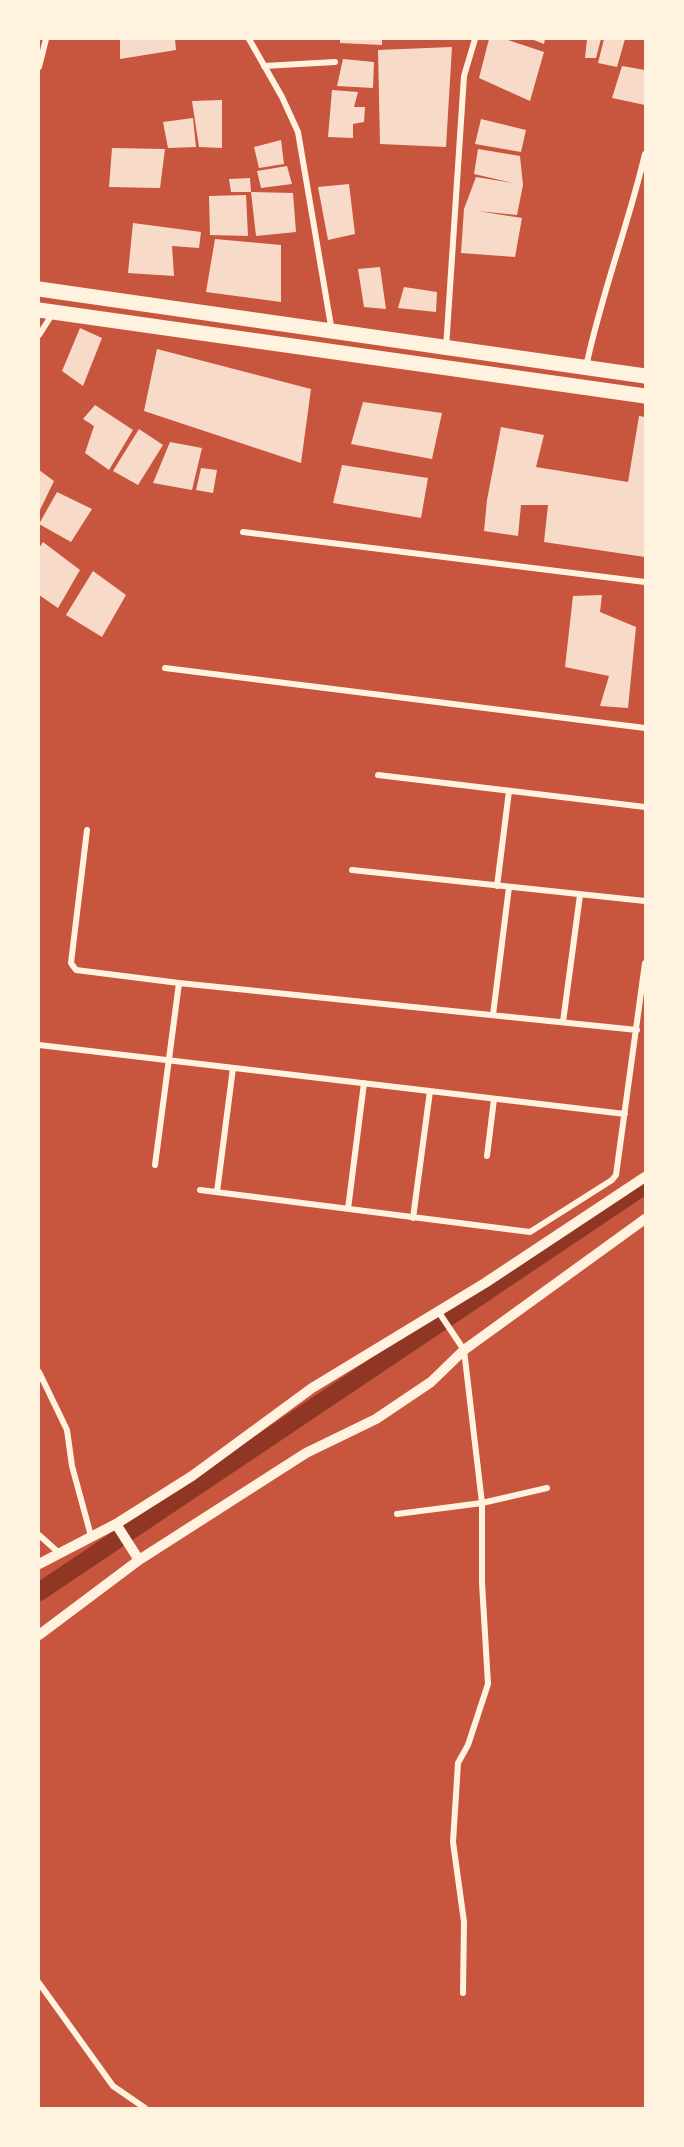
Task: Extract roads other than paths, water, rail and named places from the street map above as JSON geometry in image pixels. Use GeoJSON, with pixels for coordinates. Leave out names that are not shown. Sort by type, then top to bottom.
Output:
{"type":"FeatureCollection","features":[{"type":"Feature","properties":{"kind":"main road"},"geometry":{"type":"LineString","coordinates":[[39,289],[645,376]]}},
{"type":"Feature","properties":{"kind":"main road"},"geometry":{"type":"LineString","coordinates":[[46,311],[645,396]]}},
{"type":"Feature","properties":{"kind":"street"},"geometry":{"type":"LineString","coordinates":[[39,67],[46,39]]}},
{"type":"Feature","properties":{"kind":"street"},"geometry":{"type":"LineString","coordinates":[[249,39],[298,132],[332,332]]}},
{"type":"Feature","properties":{"kind":"street"},"geometry":{"type":"LineString","coordinates":[[446,348],[464,76],[475,39]]}},
{"type":"Feature","properties":{"kind":"street"},"geometry":{"type":"LineString","coordinates":[[264,66],[335,63]]}},
{"type":"Feature","properties":{"kind":"street"},"geometry":{"type":"LineString","coordinates":[[586,368],[597,311],[631,211],[645,154]]}},
{"type":"Feature","properties":{"kind":"street"},"geometry":{"type":"LineString","coordinates":[[39,335],[46,311]]}},
{"type":"Feature","properties":{"kind":"street"},"geometry":{"type":"LineString","coordinates":[[243,532],[645,582]]}},
{"type":"Feature","properties":{"kind":"street"},"geometry":{"type":"LineString","coordinates":[[165,668],[645,728]]}},
{"type":"Feature","properties":{"kind":"street"},"geometry":{"type":"LineString","coordinates":[[378,775],[645,807]]}},
{"type":"Feature","properties":{"kind":"street"},"geometry":{"type":"LineString","coordinates":[[497,886],[509,791]]}},
{"type":"Feature","properties":{"kind":"street"},"geometry":{"type":"LineString","coordinates":[[87,830],[70,963],[76,970],[179,983],[637,1030]]}},
{"type":"Feature","properties":{"kind":"street"},"geometry":{"type":"LineString","coordinates":[[352,870],[645,901]]}},
{"type":"Feature","properties":{"kind":"street"},"geometry":{"type":"LineString","coordinates":[[493,1015],[509,887]]}},
{"type":"Feature","properties":{"kind":"street"},"geometry":{"type":"LineString","coordinates":[[563,1022],[580,895]]}},
{"type":"Feature","properties":{"kind":"street"},"geometry":{"type":"LineString","coordinates":[[200,1190],[530,1232],[612,1180],[616,1175],[645,963]]}},
{"type":"Feature","properties":{"kind":"street"},"geometry":{"type":"LineString","coordinates":[[155,1165],[179,983]]}},
{"type":"Feature","properties":{"kind":"street"},"geometry":{"type":"LineString","coordinates":[[39,1045],[625,1114]]}},
{"type":"Feature","properties":{"kind":"street"},"geometry":{"type":"LineString","coordinates":[[217,1192],[233,1068]]}},
{"type":"Feature","properties":{"kind":"street"},"geometry":{"type":"LineString","coordinates":[[348,1209],[364,1083]]}},
{"type":"Feature","properties":{"kind":"street"},"geometry":{"type":"LineString","coordinates":[[413,1218],[430,1091]]}},
{"type":"Feature","properties":{"kind":"street"},"geometry":{"type":"LineString","coordinates":[[486,1156],[494,1099]]}},
{"type":"Feature","properties":{"kind":"street"},"geometry":{"type":"LineString","coordinates":[[39,1564],[58,1552],[116,1524],[192,1476],[312,1388],[438,1312],[645,1177]]}},
{"type":"Feature","properties":{"kind":"street"},"geometry":{"type":"LineString","coordinates":[[39,1635],[139,1560],[306,1453],[376,1419],[430,1382],[464,1350],[645,1219]]}},
{"type":"Feature","properties":{"kind":"street"},"geometry":{"type":"LineString","coordinates":[[438,1312],[464,1350],[482,1503],[482,1583],[488,1684],[468,1745],[458,1763],[453,1842],[464,1922],[463,1993]]}},
{"type":"Feature","properties":{"kind":"street"},"geometry":{"type":"LineString","coordinates":[[39,1372],[67,1430],[72,1467],[91,1536]]}},
{"type":"Feature","properties":{"kind":"street"},"geometry":{"type":"LineString","coordinates":[[397,1514],[482,1503],[547,1488]]}},
{"type":"Feature","properties":{"kind":"street"},"geometry":{"type":"LineString","coordinates":[[116,1524],[139,1560]]}},
{"type":"Feature","properties":{"kind":"street"},"geometry":{"type":"LineString","coordinates":[[39,1535],[58,1552]]}},
{"type":"Feature","properties":{"kind":"street"},"geometry":{"type":"LineString","coordinates":[[39,1983],[113,2085],[145,2108]]}},
{"type":"Feature","properties":{"kind":"waterway"},"geometry":{"type":"LineString","coordinates":[[39,1592],[645,1185]]}}]}
